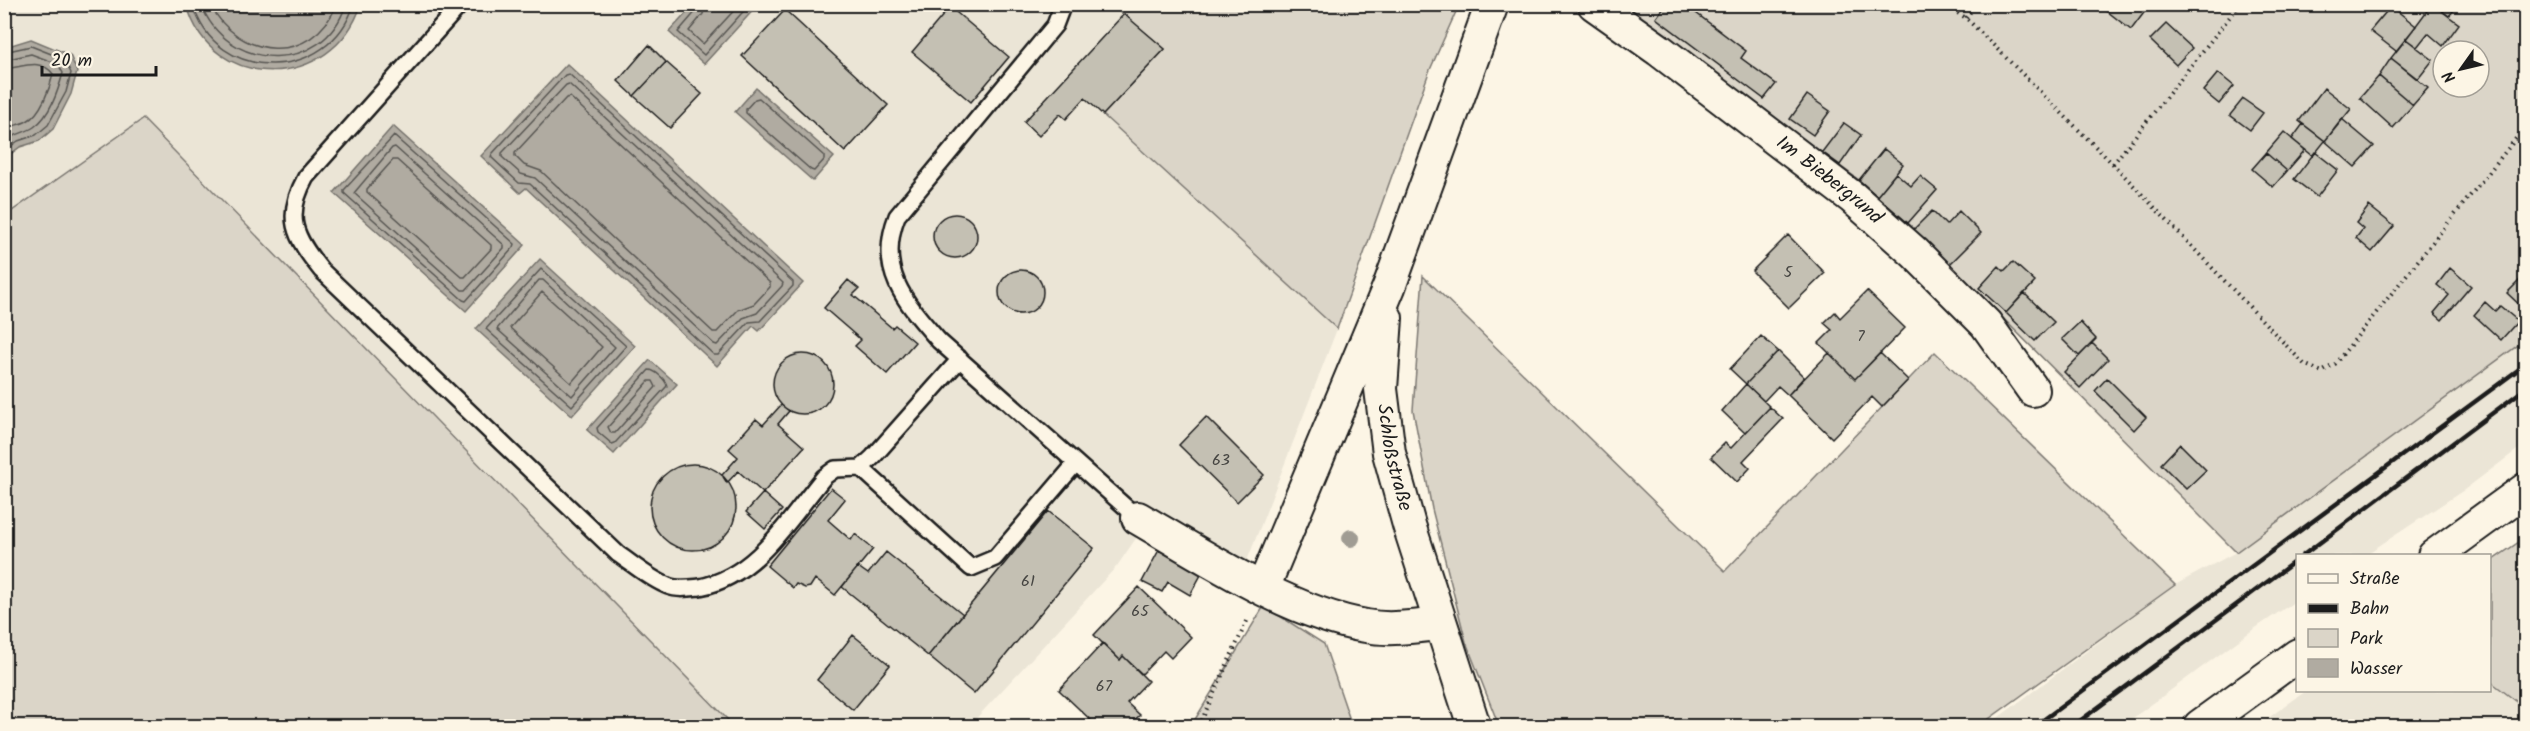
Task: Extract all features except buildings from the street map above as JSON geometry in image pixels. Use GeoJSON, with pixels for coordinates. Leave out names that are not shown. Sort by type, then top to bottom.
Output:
{"type":"FeatureCollection","features":[{"type":"Feature","properties":{"kind":"street","name":"Schloßstraße"},"geometry":{"type":"LineString","coordinates":[[1263,588],[1389,287],[1492,4]]}},
{"type":"Feature","properties":{"kind":"street","name":"Im Biebergrund"},"geometry":{"type":"LineString","coordinates":[[1594,4],[1659,50],[1853,198],[1915,253],[1986,324],[2033,390]]}},
{"type":"Feature","properties":{"kind":"street","name":"Schloßstraße"},"geometry":{"type":"LineString","coordinates":[[1389,287],[1383,337],[1381,389],[1389,453],[1440,624],[1474,726]]}},
{"type":"Feature","properties":{"kind":"street"},"geometry":{"type":"LineString","coordinates":[[2447,552],[2522,498]]}},
{"type":"Feature","properties":{"kind":"street"},"geometry":{"type":"LineString","coordinates":[[1138,518],[1263,588],[1335,619],[1368,627],[1397,628],[1440,624]]}},
{"type":"Feature","properties":{"kind":"street"},"geometry":{"type":"LineString","coordinates":[[2200,726],[2296,656]]}},
{"type":"Feature","properties":{"kind":"lane"},"geometry":{"type":"LineString","coordinates":[[461,4],[306,177],[296,195],[292,210],[294,225],[300,241],[321,270],[618,554],[649,576],[670,587],[690,588],[730,578],[758,557],[824,477],[835,468],[861,468],[971,568],[995,558],[1076,463]]}},
{"type":"Feature","properties":{"kind":"lane"},"geometry":{"type":"LineString","coordinates":[[1063,4],[1055,25],[897,216],[888,246],[890,260],[903,293],[917,316],[939,341],[1138,518]]}},
{"type":"Feature","properties":{"kind":"lane"},"geometry":{"type":"LineString","coordinates":[[861,468],[960,359]]}},
{"type":"Feature","properties":{"kind":"path"},"geometry":{"type":"LineString","coordinates":[[1942,4],[1966,18],[2113,164],[2304,364],[2322,372],[2335,364],[2526,126]]}},
{"type":"Feature","properties":{"kind":"path"},"geometry":{"type":"LineString","coordinates":[[1966,18],[1976,4]]}},
{"type":"Feature","properties":{"kind":"path"},"geometry":{"type":"LineString","coordinates":[[2113,164],[2240,4]]}},
{"type":"Feature","properties":{"kind":"path"},"geometry":{"type":"LineString","coordinates":[[1199,726],[1263,588]]}},
{"type":"Feature","properties":{"kind":"shaded area"},"geometry":{"type":"Polygon","coordinates":[[[5,5],[1112,5],[1165,49],[1103,116],[1337,329],[1247,561],[1156,509],[1117,566],[971,724],[729,721],[143,119],[5,216],[5,5]]]}},
{"type":"Feature","properties":{"kind":"shaded area"},"geometry":{"type":"Polygon","coordinates":[[[2525,340],[2525,444],[2464,490],[2367,554],[2296,554],[2296,601],[2122,726],[1987,726],[2175,585],[2236,552],[2525,340]]]}},
{"type":"Feature","properties":{"kind":"shaded area"},"geometry":{"type":"Polygon","coordinates":[[[2491,682],[2525,708],[2525,726],[2257,726],[2305,692],[2491,692],[2491,682]]]}},
{"type":"Feature","properties":{"kind":"green space"},"geometry":{"type":"Polygon","coordinates":[[[1112,5],[1459,5],[1429,72],[1337,329],[1103,115],[1165,49],[1112,5]]]}},
{"type":"Feature","properties":{"kind":"green space"},"geometry":{"type":"Polygon","coordinates":[[[1622,5],[2525,5],[2525,340],[2236,552],[1908,223],[1859,180],[1622,5]]]}},
{"type":"Feature","properties":{"kind":"green space"},"geometry":{"type":"Polygon","coordinates":[[[143,119],[729,721],[971,724],[977,726],[5,726],[5,216],[143,119]]]}},
{"type":"Feature","properties":{"kind":"green space"},"geometry":{"type":"Polygon","coordinates":[[[1423,276],[1725,571],[1935,352],[2175,585],[1979,726],[1499,726],[1466,642],[1432,509],[1413,410],[1423,276]]]}},
{"type":"Feature","properties":{"kind":"green space"},"geometry":{"type":"Polygon","coordinates":[[[2525,538],[2525,708],[2491,682],[2491,561],[2525,538]]]}},
{"type":"Feature","properties":{"kind":"green space"},"geometry":{"type":"Polygon","coordinates":[[[1264,606],[1324,644],[1352,726],[1191,726],[1264,606]]]}},
{"type":"Feature","properties":{"kind":"water"},"geometry":{"type":"Polygon","coordinates":[[[187,4],[361,5],[346,33],[325,54],[300,66],[272,71],[245,67],[220,55],[200,34],[187,4]]]}},
{"type":"Feature","properties":{"kind":"water"},"geometry":{"type":"Polygon","coordinates":[[[694,5],[758,5],[704,64],[669,32],[694,5]]]}},
{"type":"Feature","properties":{"kind":"water"},"geometry":{"type":"Polygon","coordinates":[[[31,39],[70,55],[77,72],[71,94],[53,129],[39,141],[20,147],[5,158],[5,47],[31,39]]]}},
{"type":"Feature","properties":{"kind":"water"},"geometry":{"type":"Polygon","coordinates":[[[567,64],[803,283],[759,331],[753,326],[717,366],[526,188],[520,193],[481,156],[567,64]]]}},
{"type":"Feature","properties":{"kind":"water"},"geometry":{"type":"Polygon","coordinates":[[[756,88],[834,157],[813,181],[735,112],[756,88]]]}},
{"type":"Feature","properties":{"kind":"water"},"geometry":{"type":"Polygon","coordinates":[[[393,126],[525,245],[466,311],[334,193],[393,126]]]}},
{"type":"Feature","properties":{"kind":"water"},"geometry":{"type":"Polygon","coordinates":[[[540,259],[635,346],[572,416],[476,329],[540,259]]]}},
{"type":"Feature","properties":{"kind":"water"},"geometry":{"type":"Polygon","coordinates":[[[650,360],[677,384],[614,454],[587,430],[650,360]]]}},
{"type":"Feature","properties":{"kind":"railway"},"geometry":{"type":"LineString","coordinates":[[2035,726],[2526,364]]}},
{"type":"Feature","properties":{"kind":"railway"},"geometry":{"type":"LineString","coordinates":[[2305,554],[2526,388]]}},
{"type":"Feature","properties":{"kind":"railway"},"geometry":{"type":"LineString","coordinates":[[2073,726],[2296,560]]}}]}
